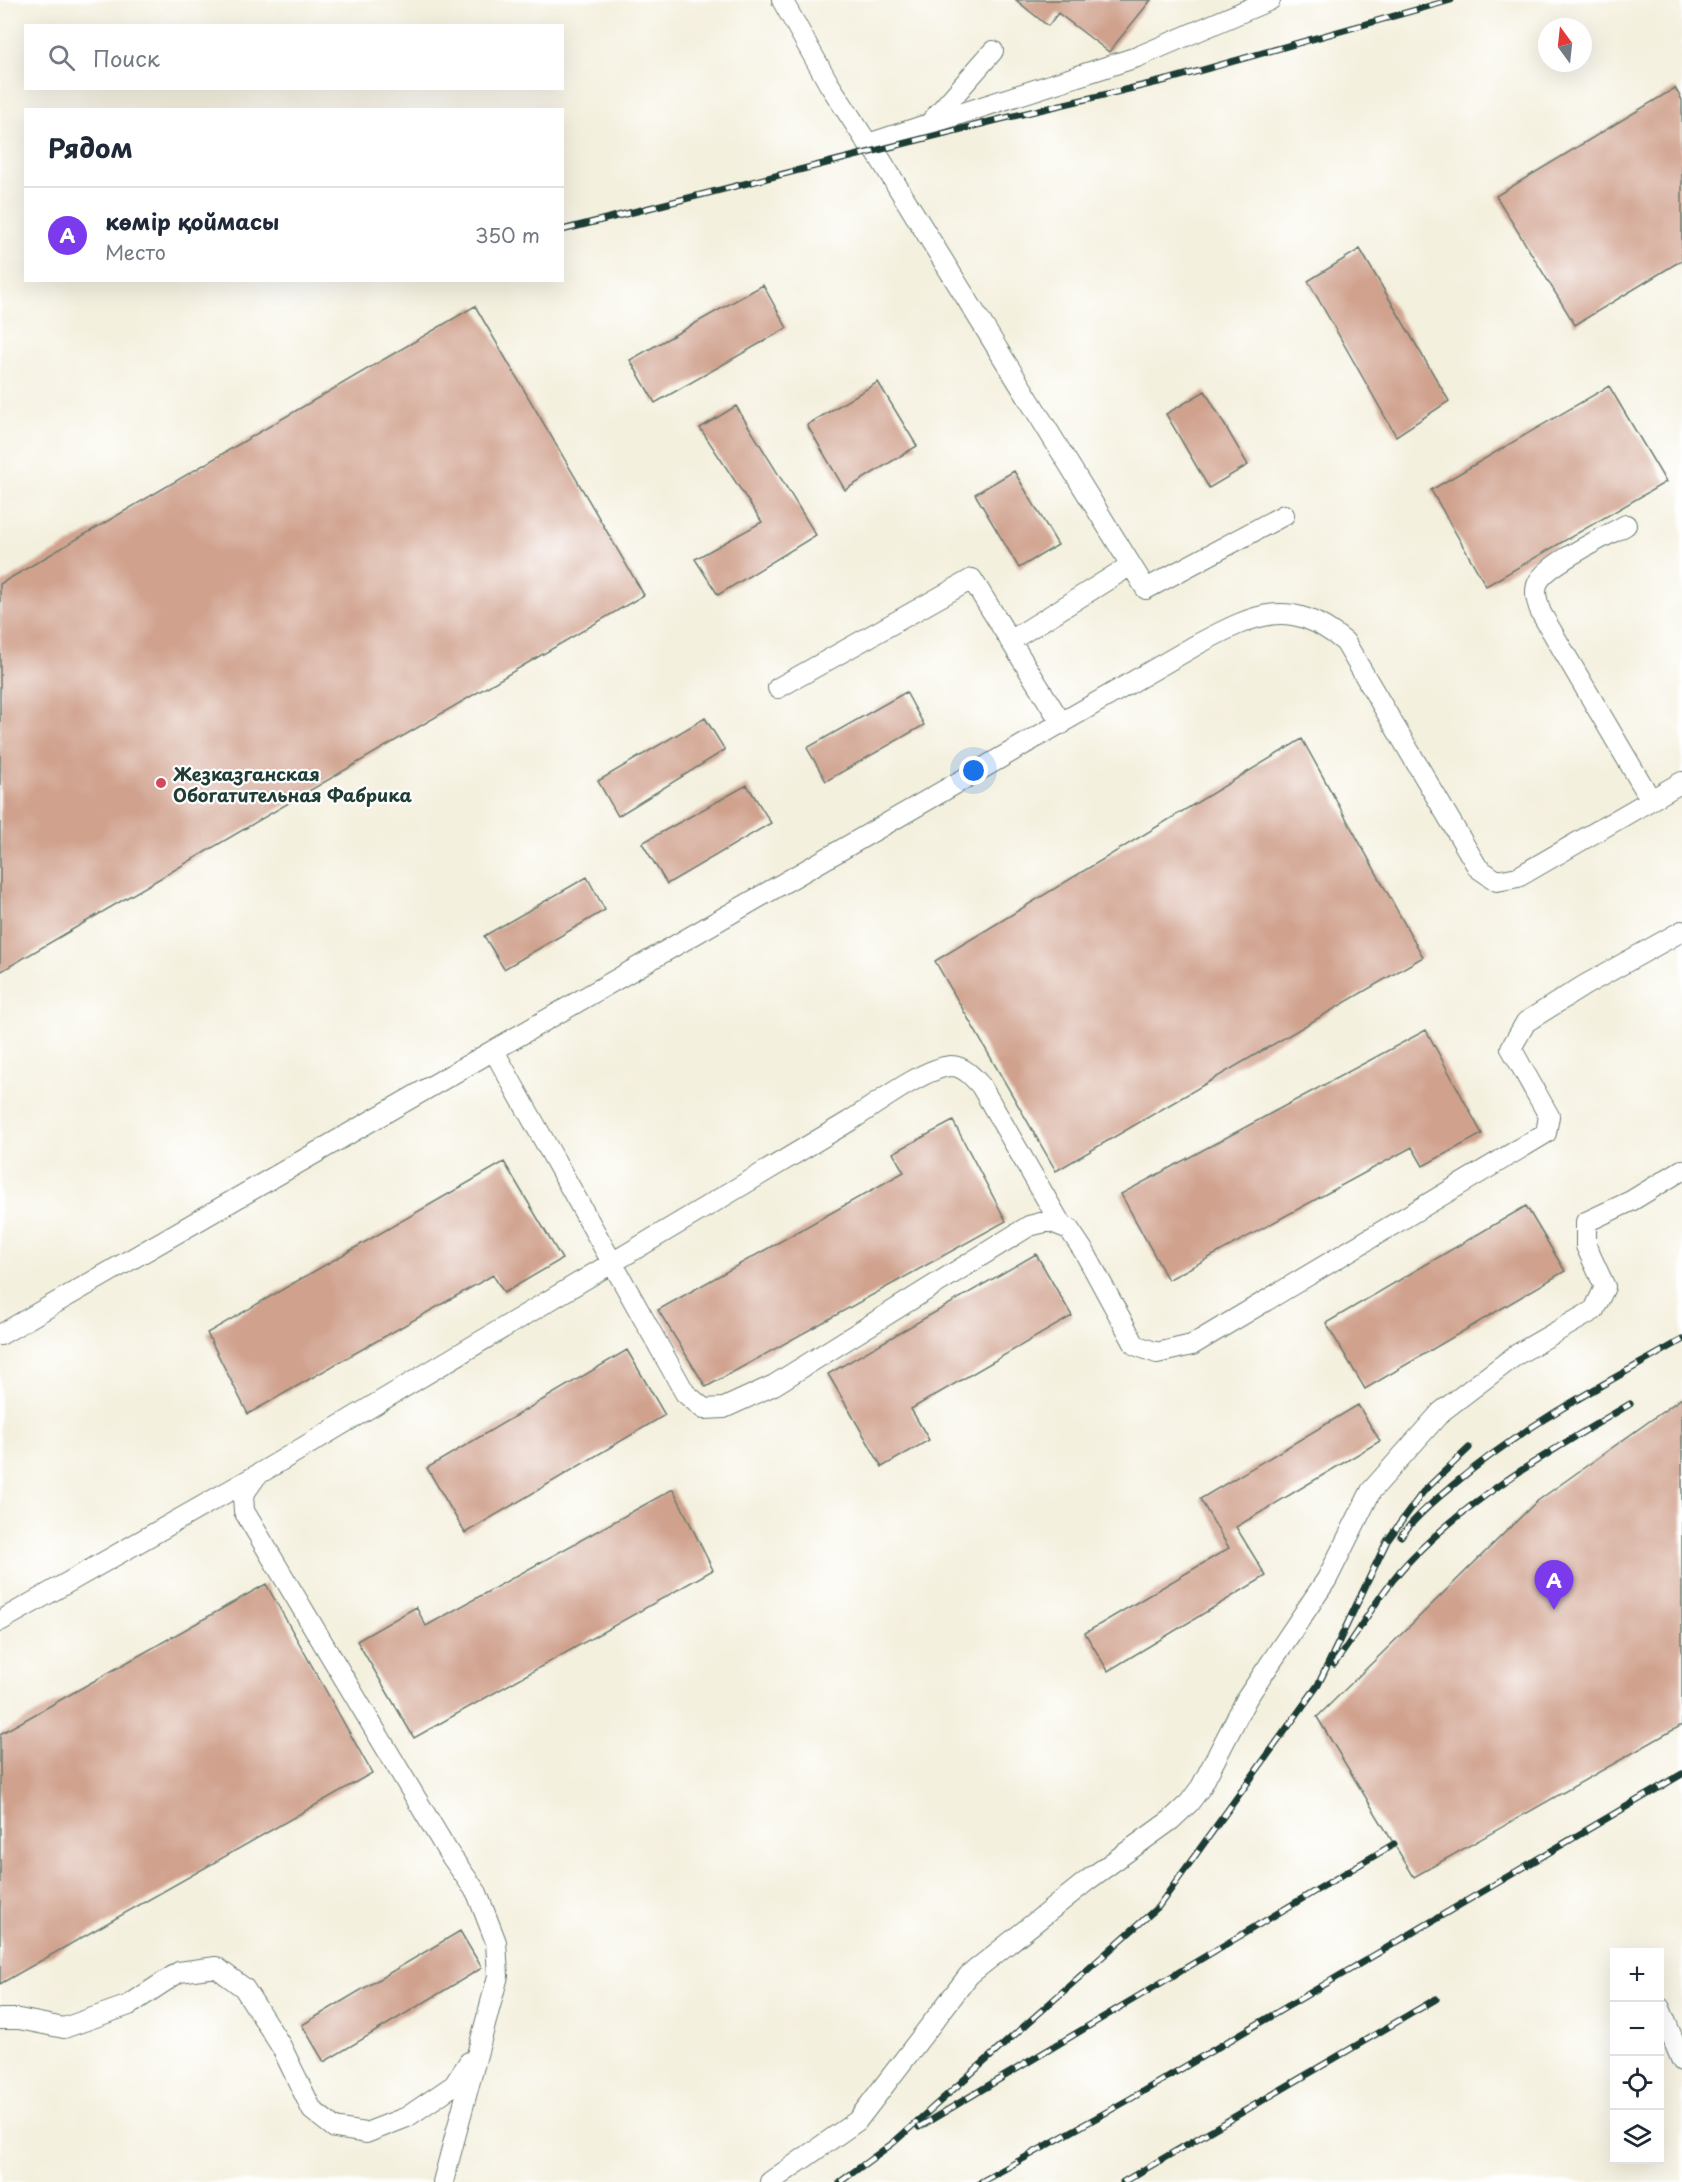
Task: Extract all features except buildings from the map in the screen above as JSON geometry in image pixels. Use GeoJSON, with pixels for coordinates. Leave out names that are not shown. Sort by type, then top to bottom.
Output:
{"type":"FeatureCollection","features":[{"type":"Feature","properties":{"kind":"street"},"geometry":{"type":"LineString","coordinates":[[782,0],[829,84],[868,144],[876,152],[1146,590],[1284,515]]}},
{"type":"Feature","properties":{"kind":"street"},"geometry":{"type":"LineString","coordinates":[[868,144],[1137,57],[1270,0]]}},
{"type":"Feature","properties":{"kind":"street"},"geometry":{"type":"LineString","coordinates":[[929,124],[993,51]]}},
{"type":"Feature","properties":{"kind":"street"},"geometry":{"type":"LineString","coordinates":[[1626,525],[1569,556],[1546,572],[1537,584],[1536,598],[1541,613],[1651,800]]}},
{"type":"Feature","properties":{"kind":"street"},"geometry":{"type":"LineString","coordinates":[[1010,641],[1131,565]]}},
{"type":"Feature","properties":{"kind":"street"},"geometry":{"type":"LineString","coordinates":[[778,688],[972,579],[1062,724]]}},
{"type":"Feature","properties":{"kind":"street"},"geometry":{"type":"LineString","coordinates":[[0,1335],[1198,644],[1240,622],[1275,612],[1311,619],[1331,630],[1345,642],[1478,868],[1497,881],[1518,877],[1682,782]]}},
{"type":"Feature","properties":{"kind":"street"},"geometry":{"type":"LineString","coordinates":[[494,1051],[685,1393],[704,1409],[724,1408],[774,1385],[1029,1226],[1049,1221],[1069,1229],[1085,1253],[1135,1345],[1157,1353],[1192,1345],[1546,1133],[1549,1116],[1511,1048],[1526,1022],[1585,985],[1682,931]]}},
{"type":"Feature","properties":{"kind":"street"},"geometry":{"type":"LineString","coordinates":[[0,1621],[257,1475],[848,1122],[910,1082],[929,1073],[952,1066],[969,1073],[981,1086],[1062,1226]]}},
{"type":"Feature","properties":{"kind":"street"},"geometry":{"type":"LineString","coordinates":[[770,2182],[857,2121],[969,1975],[1088,1880],[1171,1820],[1189,1803],[1201,1787],[1247,1698],[1327,1579],[1371,1491],[1441,1412],[1516,1355],[1594,1310],[1605,1287],[1586,1246],[1586,1222],[1631,1201],[1682,1170]]}},
{"type":"Feature","properties":{"kind":"street"},"geometry":{"type":"LineString","coordinates":[[257,1475],[243,1495],[244,1511],[442,1842],[477,1893],[496,1942],[498,1976],[443,2182]]}},
{"type":"Feature","properties":{"kind":"street"},"geometry":{"type":"LineString","coordinates":[[0,2019],[19,2019],[64,2028],[129,2005],[179,1972],[216,1967],[244,1988],[281,2046],[312,2110],[335,2128],[366,2133],[407,2117],[454,2085],[478,2047]]}},
{"type":"Feature","properties":{"kind":"street"},"geometry":{"type":"LineString","coordinates":[[1664,2020],[1682,2061]]}},
{"type":"Feature","properties":{"kind":"railway"},"geometry":{"type":"LineString","coordinates":[[564,229],[1001,119],[1167,80],[1451,0]]}},
{"type":"Feature","properties":{"kind":"railway"},"geometry":{"type":"LineString","coordinates":[[1401,1536],[1439,1497],[1507,1444],[1564,1407],[1682,1340]]}},
{"type":"Feature","properties":{"kind":"railway"},"geometry":{"type":"LineString","coordinates":[[1334,1664],[1391,1582],[1437,1534],[1516,1474],[1630,1404]]}},
{"type":"Feature","properties":{"kind":"railway"},"geometry":{"type":"LineString","coordinates":[[840,2182],[893,2143],[1158,1907],[1318,1685],[1387,1541],[1423,1492],[1469,1448]]}},
{"type":"Feature","properties":{"kind":"railway"},"geometry":{"type":"LineString","coordinates":[[981,2182],[1130,2099],[1682,1774]]}},
{"type":"Feature","properties":{"kind":"railway"},"geometry":{"type":"LineString","coordinates":[[919,2127],[1394,1844]]}},
{"type":"Feature","properties":{"kind":"railway"},"geometry":{"type":"LineString","coordinates":[[1123,2182],[1436,1999]]}},
{"type":"Feature","properties":{"kind":"place","name":"Жезказганская Обогатительная Фабрика"},"geometry":{"type":"Point","coordinates":[161,783]}},
{"type":"Feature","properties":{"kind":"place","name":"көмір қоймасы"},"geometry":{"type":"Point","coordinates":[1554,1610]}}]}
